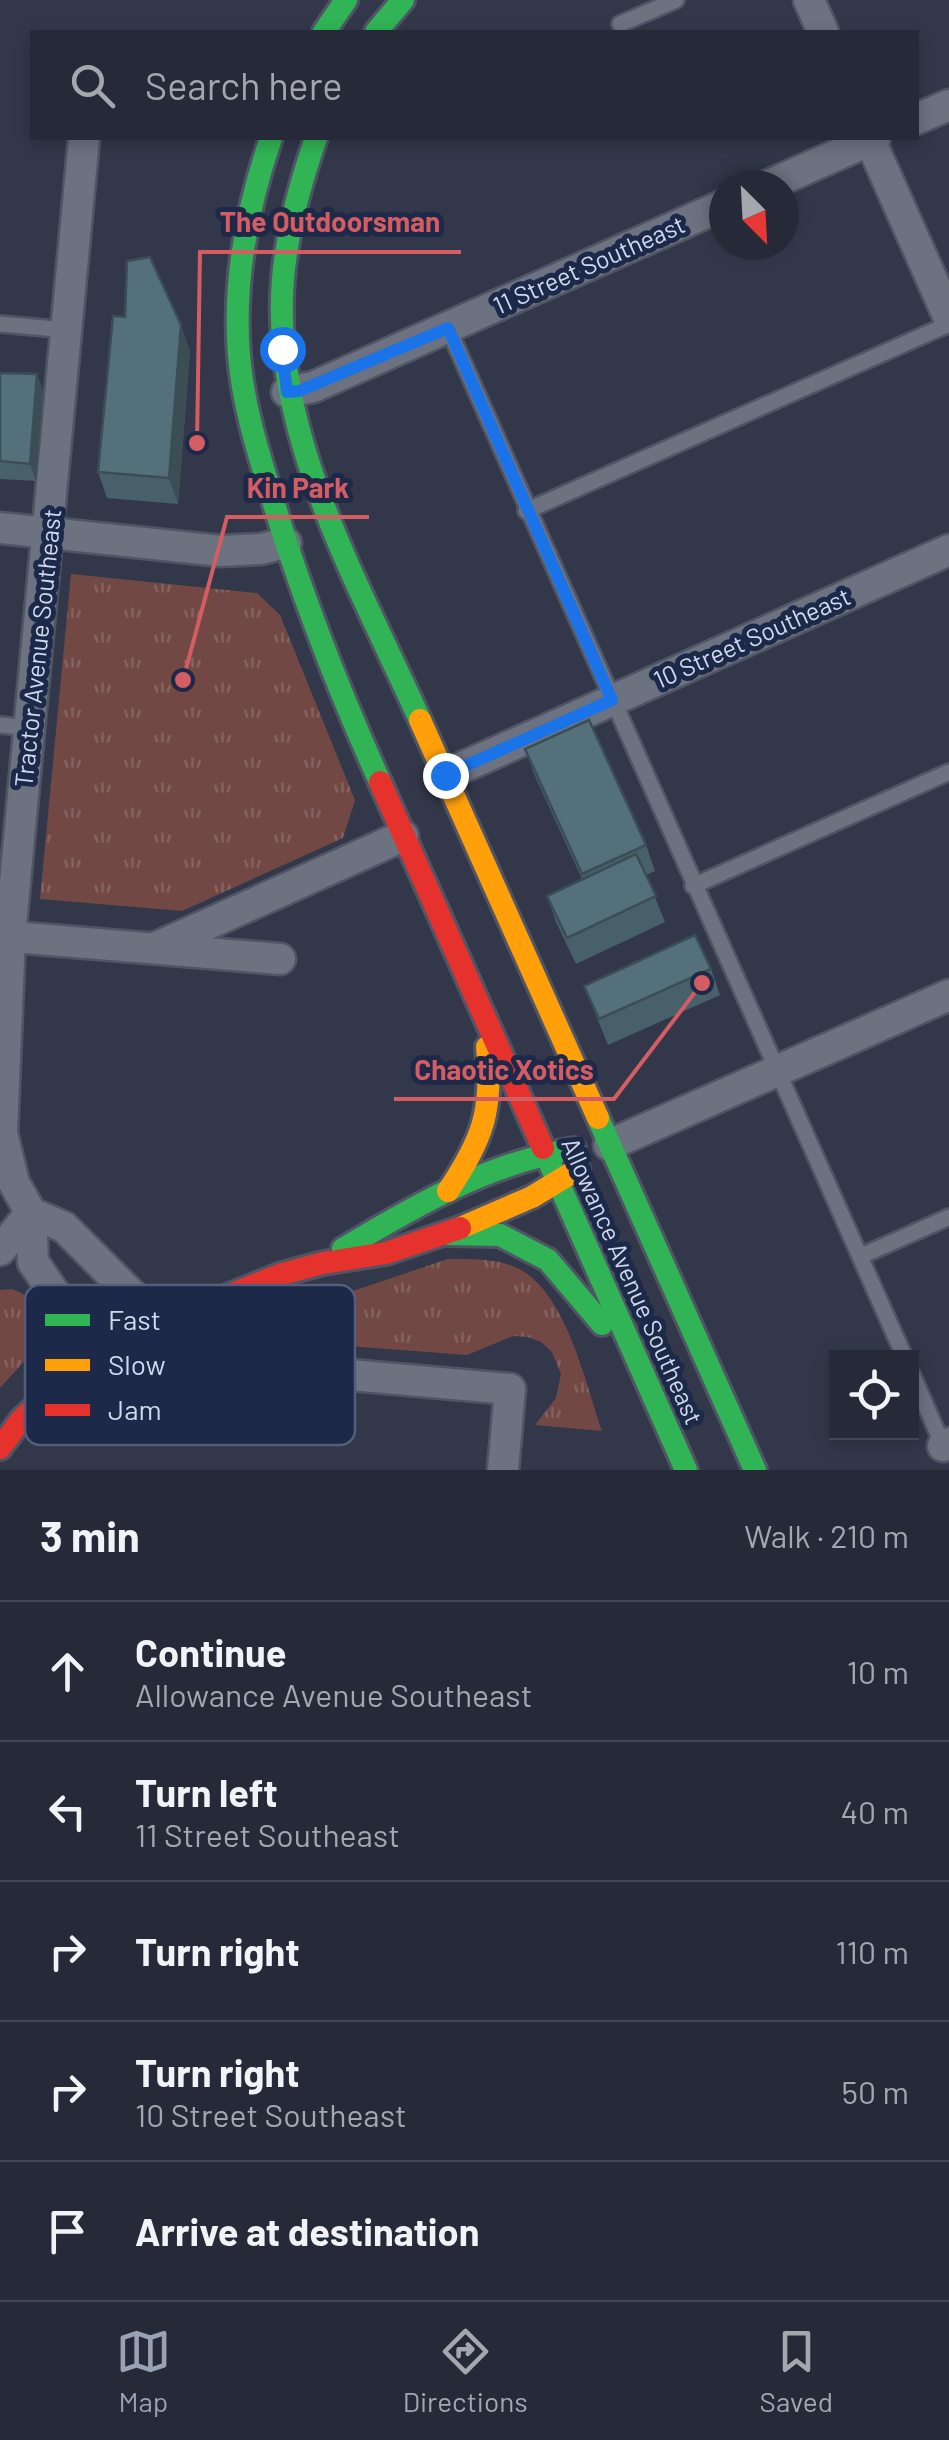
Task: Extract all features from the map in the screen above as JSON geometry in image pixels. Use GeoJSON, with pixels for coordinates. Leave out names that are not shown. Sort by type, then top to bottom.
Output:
{"type":"FeatureCollection","features":[{"type":"Feature","properties":{"kind":"main road"},"geometry":{"type":"LineString","coordinates":[[325,30],[346,0]]}},
{"type":"Feature","properties":{"kind":"main road"},"geometry":{"type":"LineString","coordinates":[[378,30],[403,0]]}},
{"type":"Feature","properties":{"kind":"main road","name":"Allowance Avenue Southeast"},"geometry":{"type":"LineString","coordinates":[[315,140],[287,235],[280,313],[287,392],[299,438],[318,489],[756,1470]]}},
{"type":"Feature","properties":{"kind":"main road","name":"Allowance Avenue Southeast"},"geometry":{"type":"LineString","coordinates":[[268,146],[246,226],[239,299],[239,355],[253,433],[286,543],[316,631],[402,836],[686,1470]]}},
{"type":"Feature","properties":{"kind":"main road"},"geometry":{"type":"LineString","coordinates":[[448,1192],[479,1144],[490,1111],[484,1012]]}},
{"type":"Feature","properties":{"kind":"main road"},"geometry":{"type":"LineString","coordinates":[[322,1263],[400,1214],[545,1151],[609,1145]]}},
{"type":"Feature","properties":{"kind":"main road"},"geometry":{"type":"LineString","coordinates":[[254,1285],[322,1263],[361,1259],[444,1234],[558,1184],[609,1145]]}},
{"type":"Feature","properties":{"kind":"main road"},"geometry":{"type":"LineString","coordinates":[[444,1234],[500,1235],[548,1260],[640,1372]]}},
{"type":"Feature","properties":{"kind":"main road"},"geometry":{"type":"LineString","coordinates":[[0,1448],[25,1418]]}},
{"type":"Feature","properties":{"kind":"street"},"geometry":{"type":"LineString","coordinates":[[808,0],[822,30]]}},
{"type":"Feature","properties":{"kind":"street"},"geometry":{"type":"LineString","coordinates":[[919,118],[949,105]]}},
{"type":"Feature","properties":{"kind":"street","name":"Tractor Avenue Southeast"},"geometry":{"type":"LineString","coordinates":[[49,1285],[33,1262],[31,1214],[14,1182],[1,1133],[5,936],[15,726],[50,532],[84,140]]}},
{"type":"Feature","properties":{"kind":"street"},"geometry":{"type":"LineString","coordinates":[[799,171],[867,140]]}},
{"type":"Feature","properties":{"kind":"street"},"geometry":{"type":"LineString","coordinates":[[872,140],[949,321]]}},
{"type":"Feature","properties":{"kind":"street","name":"11 Street Southeast"},"geometry":{"type":"LineString","coordinates":[[287,392],[313,387],[709,212]]}},
{"type":"Feature","properties":{"kind":"street"},"geometry":{"type":"LineString","coordinates":[[0,528],[221,550],[251,550],[286,543]]}},
{"type":"Feature","properties":{"kind":"street","name":"10 Street Southeast"},"geometry":{"type":"LineString","coordinates":[[445,775],[949,550]]}},
{"type":"Feature","properties":{"kind":"street"},"geometry":{"type":"LineString","coordinates":[[150,950],[402,836]]}},
{"type":"Feature","properties":{"kind":"street"},"geometry":{"type":"LineString","coordinates":[[5,936],[280,959]]}},
{"type":"Feature","properties":{"kind":"street"},"geometry":{"type":"LineString","coordinates":[[609,1145],[949,995]]}},
{"type":"Feature","properties":{"kind":"street"},"geometry":{"type":"LineString","coordinates":[[0,1250],[31,1214],[64,1227],[123,1285]]}},
{"type":"Feature","properties":{"kind":"street"},"geometry":{"type":"LineString","coordinates":[[355,1375],[510,1389],[503,1470]]}},
{"type":"Feature","properties":{"kind":"lane"},"geometry":{"type":"LineString","coordinates":[[620,24],[676,0]]}},
{"type":"Feature","properties":{"kind":"lane"},"geometry":{"type":"LineString","coordinates":[[526,511],[949,321]]}},
{"type":"Feature","properties":{"kind":"lane"},"geometry":{"type":"LineString","coordinates":[[0,324],[67,330]]}},
{"type":"Feature","properties":{"kind":"lane"},"geometry":{"type":"LineString","coordinates":[[448,328],[901,1350]]}},
{"type":"Feature","properties":{"kind":"lane"},"geometry":{"type":"LineString","coordinates":[[694,886],[949,772]]}},
{"type":"Feature","properties":{"kind":"lane"},"geometry":{"type":"LineString","coordinates":[[861,1256],[949,1217]]}},
{"type":"Feature","properties":{"kind":"lane"},"geometry":{"type":"LineString","coordinates":[[919,1389],[947,1450]]}},
{"type":"Feature","properties":{"kind":"green space"},"geometry":{"type":"Polygon","coordinates":[[[71,574],[257,593],[280,615],[355,800],[343,838],[182,911],[40,899],[71,574]]]}},
{"type":"Feature","properties":{"kind":"green space"},"geometry":{"type":"Polygon","coordinates":[[[448,1259],[501,1262],[517,1268],[549,1296],[561,1317],[602,1431],[535,1425],[556,1398],[561,1374],[552,1352],[528,1337],[513,1336],[467,1355],[355,1346],[355,1290],[448,1259]]]}},
{"type":"Feature","properties":{"kind":"green space"},"geometry":{"type":"Polygon","coordinates":[[[12,1289],[25,1296],[25,1360],[0,1388],[0,1290],[12,1289]]]}},
{"type":"Feature","properties":{"kind":"building"},"geometry":{"type":"Polygon","coordinates":[[[150,257],[181,325],[169,478],[98,472],[113,316],[125,317],[127,261],[150,257]]]}},
{"type":"Feature","properties":{"kind":"building"},"geometry":{"type":"Polygon","coordinates":[[[0,373],[37,374],[30,464],[0,461],[0,373]]]}},
{"type":"Feature","properties":{"kind":"building"},"geometry":{"type":"Polygon","coordinates":[[[589,720],[646,845],[582,874],[525,749],[589,720]]]}},
{"type":"Feature","properties":{"kind":"building"},"geometry":{"type":"Polygon","coordinates":[[[636,854],[656,896],[567,938],[547,896],[636,854]]]}},
{"type":"Feature","properties":{"kind":"building"},"geometry":{"type":"Polygon","coordinates":[[[695,935],[711,969],[599,1019],[584,986],[695,935]]]}},
{"type":"Feature","properties":{"kind":"traffic: fast"},"geometry":{"type":"LineString","coordinates":[[325,30],[346,0]]}},
{"type":"Feature","properties":{"kind":"traffic: fast"},"geometry":{"type":"LineString","coordinates":[[378,30],[403,0]]}},
{"type":"Feature","properties":{"kind":"traffic: fast"},"geometry":{"type":"LineString","coordinates":[[270,140],[255,191],[240,272],[238,327],[244,393],[257,449],[297,575],[380,782]]}},
{"type":"Feature","properties":{"kind":"traffic: fast"},"geometry":{"type":"LineString","coordinates":[[315,140],[295,207],[283,279],[283,336],[290,393],[324,506],[420,720]]}},
{"type":"Feature","properties":{"kind":"traffic: fast"},"geometry":{"type":"LineString","coordinates":[[598,1118],[755,1470]]}},
{"type":"Feature","properties":{"kind":"traffic: fast"},"geometry":{"type":"LineString","coordinates":[[543,1148],[686,1470]]}},
{"type":"Feature","properties":{"kind":"traffic: fast"},"geometry":{"type":"LineString","coordinates":[[343,1249],[483,1175],[574,1149]]}},
{"type":"Feature","properties":{"kind":"traffic: fast"},"geometry":{"type":"LineString","coordinates":[[449,1234],[500,1235],[548,1260],[602,1324]]}},
{"type":"Feature","properties":{"kind":"traffic: slow"},"geometry":{"type":"LineString","coordinates":[[420,720],[598,1118]]}},
{"type":"Feature","properties":{"kind":"traffic: slow"},"geometry":{"type":"LineString","coordinates":[[448,1191],[470,1155],[483,1123],[488,1089],[487,1047]]}},
{"type":"Feature","properties":{"kind":"traffic: slow"},"geometry":{"type":"LineString","coordinates":[[460,1228],[532,1197],[578,1169]]}},
{"type":"Feature","properties":{"kind":"traffic: jam"},"geometry":{"type":"LineString","coordinates":[[380,782],[543,1148]]}},
{"type":"Feature","properties":{"kind":"traffic: jam"},"geometry":{"type":"LineString","coordinates":[[255,1285],[323,1263],[386,1253],[460,1228]]}},
{"type":"Feature","properties":{"kind":"traffic: jam"},"geometry":{"type":"LineString","coordinates":[[0,1448],[25,1416]]}},
{"type":"Feature","properties":{"kind":"place","name":"The Outdoorsman"},"geometry":{"type":"Point","coordinates":[197,443]}},
{"type":"Feature","properties":{"kind":"place","name":"Kin Park"},"geometry":{"type":"Point","coordinates":[183,680]}},
{"type":"Feature","properties":{"kind":"place","name":"Chaotic Xotics"},"geometry":{"type":"Point","coordinates":[702,983]}},
{"type":"Feature","properties":{"kind":"route"},"geometry":{"type":"LineString","coordinates":[[282,349],[287,392],[299,391],[448,328],[612,700],[445,775]]}}]}
